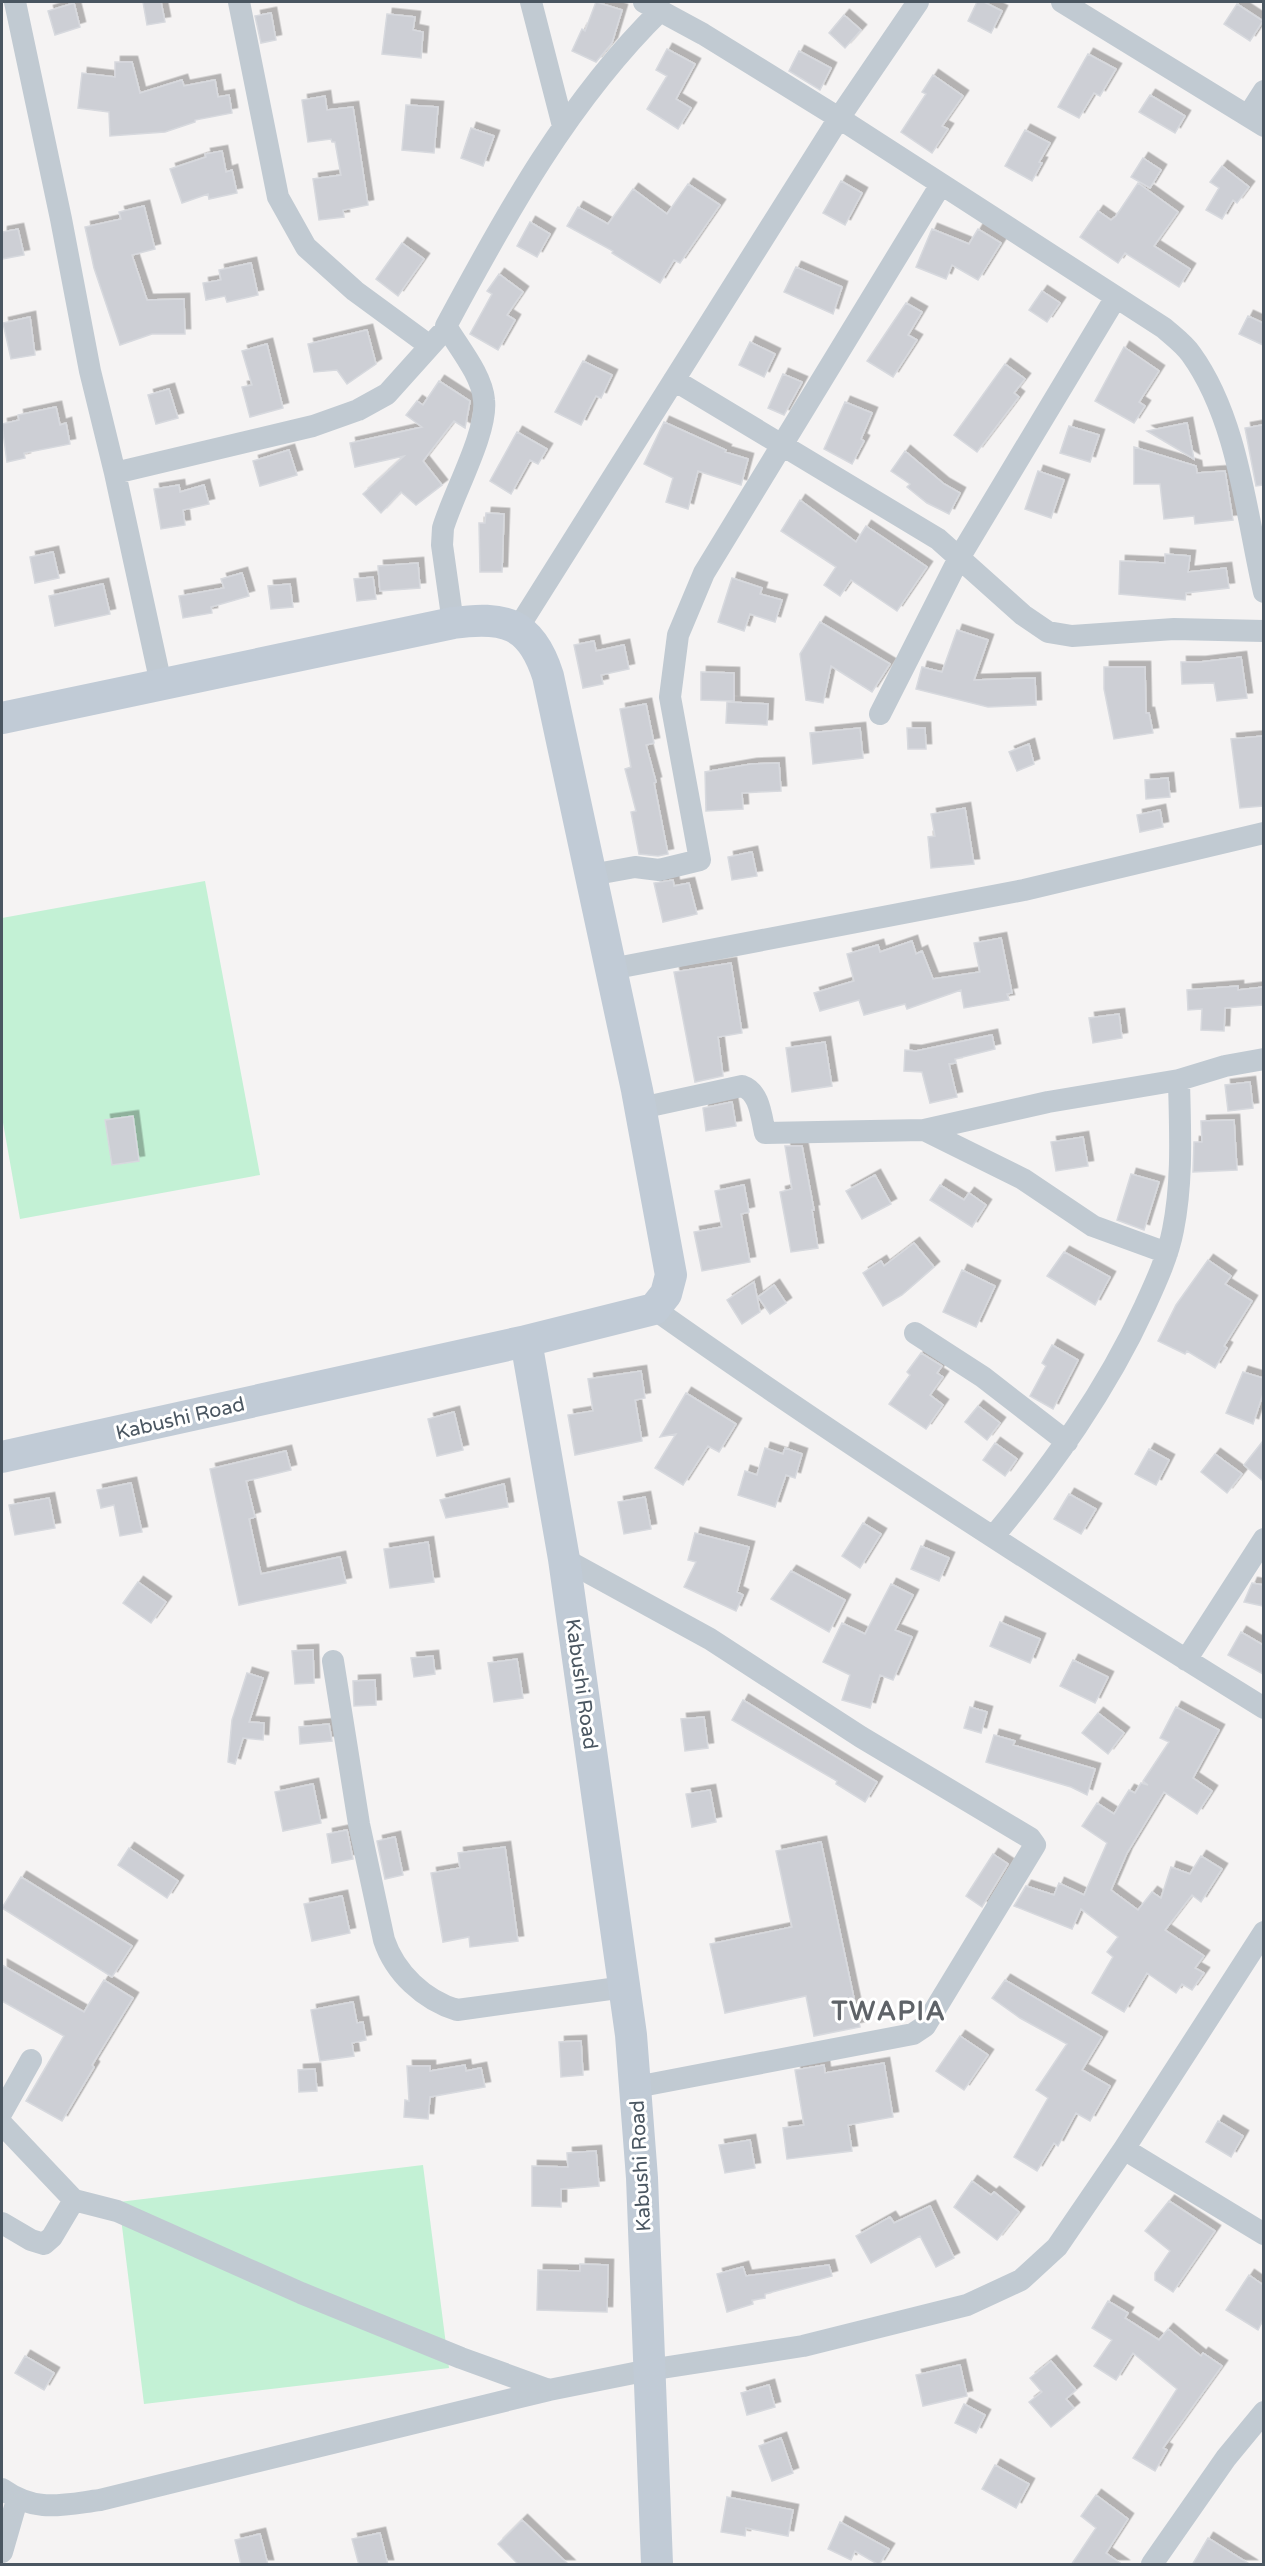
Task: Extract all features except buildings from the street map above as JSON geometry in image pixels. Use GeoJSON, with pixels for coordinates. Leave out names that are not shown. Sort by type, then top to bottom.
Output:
{"type":"FeatureCollection","features":[{"type":"Feature","properties":{"kind":"main road"},"geometry":{"type":"LineString","coordinates":[[2,718],[453,623],[500,620],[518,628],[543,659],[548,676],[641,1108],[671,1275],[666,1294],[654,1309],[526,1341]]}},
{"type":"Feature","properties":{"kind":"main road","name":"Kabushi Road"},"geometry":{"type":"LineString","coordinates":[[2,1457],[526,1341],[564,1559],[625,1987],[636,2087],[642,2178],[657,2565]]}},
{"type":"Feature","properties":{"kind":"street"},"geometry":{"type":"LineString","coordinates":[[15,2],[61,219],[90,371],[115,473],[161,684]]}},
{"type":"Feature","properties":{"kind":"street"},"geometry":{"type":"LineString","coordinates":[[239,2],[278,197],[294,227],[306,247],[355,291],[430,346]]}},
{"type":"Feature","properties":{"kind":"street"},"geometry":{"type":"LineString","coordinates":[[531,2],[562,126]]}},
{"type":"Feature","properties":{"kind":"street"},"geometry":{"type":"LineString","coordinates":[[518,628],[839,118],[918,2]]}},
{"type":"Feature","properties":{"kind":"street"},"geometry":{"type":"LineString","coordinates":[[1062,2],[1256,121],[1263,91]]}},
{"type":"Feature","properties":{"kind":"street"},"geometry":{"type":"LineString","coordinates":[[115,473],[313,426],[358,410],[387,394],[446,326],[485,253],[562,126],[608,69],[652,6],[839,118],[940,186],[1164,328],[1189,352],[1216,396],[1227,423],[1263,592]]}},
{"type":"Feature","properties":{"kind":"street"},"geometry":{"type":"LineString","coordinates":[[591,875],[635,867],[659,870],[700,860],[670,697],[678,635],[704,573],[940,186]]}},
{"type":"Feature","properties":{"kind":"street"},"geometry":{"type":"LineString","coordinates":[[880,714],[959,558],[1116,297]]}},
{"type":"Feature","properties":{"kind":"street"},"geometry":{"type":"LineString","coordinates":[[446,326],[478,380],[484,399],[483,420],[443,528],[442,545],[453,623]]}},
{"type":"Feature","properties":{"kind":"street"},"geometry":{"type":"LineString","coordinates":[[674,380],[938,539],[1023,615],[1048,632],[1060,636],[1174,629],[1263,631]]}},
{"type":"Feature","properties":{"kind":"street"},"geometry":{"type":"LineString","coordinates":[[611,969],[1024,890],[1263,834]]}},
{"type":"Feature","properties":{"kind":"street"},"geometry":{"type":"LineString","coordinates":[[641,1108],[742,1086],[755,1095],[765,1132],[924,1130],[1048,1102],[1179,1080],[1225,1066],[1263,1059]]}},
{"type":"Feature","properties":{"kind":"street"},"geometry":{"type":"LineString","coordinates":[[993,1537],[1036,1485],[1108,1378],[1132,1334],[1167,1253],[1178,1195],[1179,1080]]}},
{"type":"Feature","properties":{"kind":"street"},"geometry":{"type":"LineString","coordinates":[[924,1130],[1023,1179],[1093,1226],[1167,1253]]}},
{"type":"Feature","properties":{"kind":"street"},"geometry":{"type":"LineString","coordinates":[[654,1309],[747,1375],[993,1537],[1263,1708]]}},
{"type":"Feature","properties":{"kind":"street"},"geometry":{"type":"LineString","coordinates":[[915,1333],[983,1377],[1067,1442]]}},
{"type":"Feature","properties":{"kind":"street"},"geometry":{"type":"LineString","coordinates":[[1186,1660],[1263,1539]]}},
{"type":"Feature","properties":{"kind":"street"},"geometry":{"type":"LineString","coordinates":[[564,1559],[710,1640],[861,1737],[1030,1838],[1035,1845],[925,2026],[914,2034],[636,2087]]}},
{"type":"Feature","properties":{"kind":"street"},"geometry":{"type":"LineString","coordinates":[[333,1661],[359,1824],[384,1940],[389,1956],[404,1976],[444,2006],[457,2010],[625,1987]]}},
{"type":"Feature","properties":{"kind":"street"},"geometry":{"type":"LineString","coordinates":[[2,2552],[9,2494],[33,2505],[49,2506],[100,2500],[549,2390],[649,2370],[803,2346],[968,2305],[1021,2280],[1057,2247],[1124,2149],[1263,1932]]}},
{"type":"Feature","properties":{"kind":"street"},"geometry":{"type":"LineString","coordinates":[[2,2112],[31,2060]]}},
{"type":"Feature","properties":{"kind":"street"},"geometry":{"type":"LineString","coordinates":[[2,2124],[74,2200],[117,2211],[301,2293],[461,2358],[549,2390]]}},
{"type":"Feature","properties":{"kind":"street"},"geometry":{"type":"LineString","coordinates":[[1124,2149],[1263,2234]]}},
{"type":"Feature","properties":{"kind":"street"},"geometry":{"type":"LineString","coordinates":[[2,2223],[31,2240],[44,2244],[52,2237],[74,2200]]}},
{"type":"Feature","properties":{"kind":"street"},"geometry":{"type":"LineString","coordinates":[[1152,2565],[1226,2458],[1263,2412]]}},
{"type":"Feature","properties":{"kind":"green space"},"geometry":{"type":"Polygon","coordinates":[[[205,881],[260,1175],[20,1219],[2,1117],[2,918],[205,881]]]}},
{"type":"Feature","properties":{"kind":"green space"},"geometry":{"type":"Polygon","coordinates":[[[423,2165],[449,2368],[144,2404],[119,2202],[423,2165]]]}},
{"type":"Feature","properties":{"kind":"district","name":"TWAPIA"},"geometry":{"type":"Point","coordinates":[889,2011]}}]}
